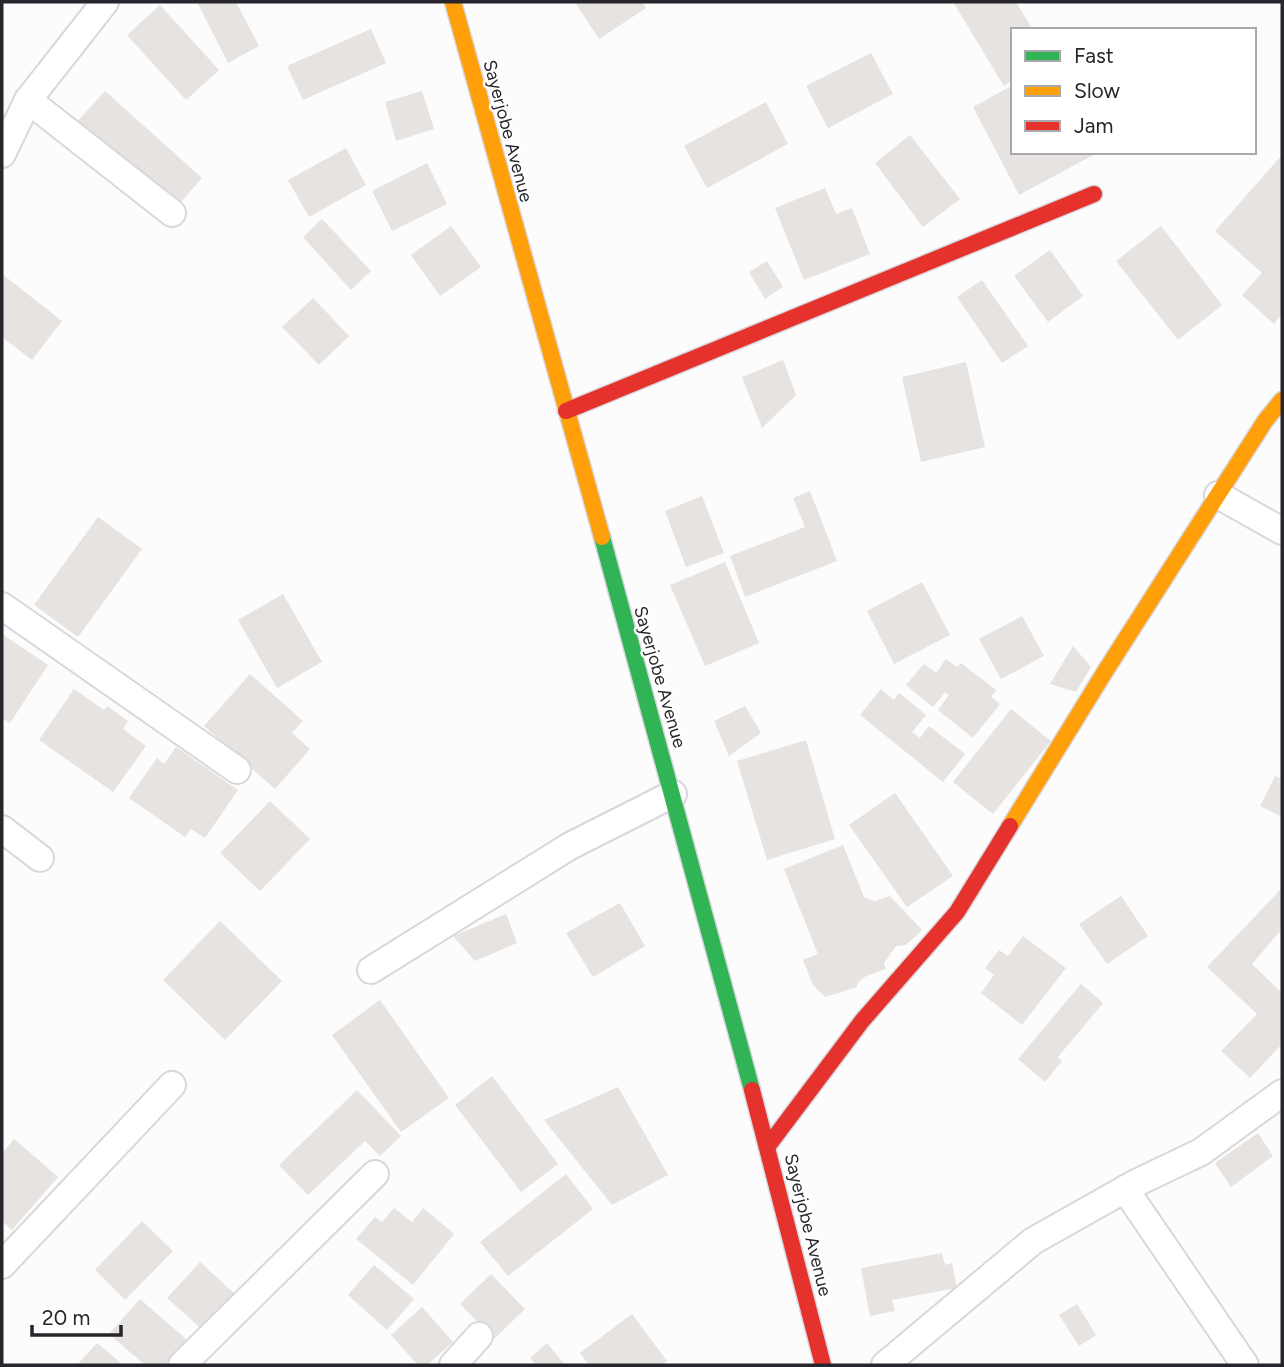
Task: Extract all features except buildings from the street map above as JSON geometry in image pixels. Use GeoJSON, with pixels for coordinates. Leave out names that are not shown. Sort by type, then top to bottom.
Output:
{"type":"FeatureCollection","features":[{"type":"Feature","properties":{"kind":"street"},"geometry":{"type":"LineString","coordinates":[[2,155],[28,100],[105,2]]}},
{"type":"Feature","properties":{"kind":"street","name":"Sayerjobe Avenue"},"geometry":{"type":"LineString","coordinates":[[453,2],[673,794],[768,1146],[823,1365]]}},
{"type":"Feature","properties":{"kind":"street"},"geometry":{"type":"LineString","coordinates":[[28,100],[172,213]]}},
{"type":"Feature","properties":{"kind":"street"},"geometry":{"type":"LineString","coordinates":[[566,411],[1094,194]]}},
{"type":"Feature","properties":{"kind":"street"},"geometry":{"type":"LineString","coordinates":[[768,1146],[862,1021],[957,912],[1106,670],[1265,421],[1282,400]]}},
{"type":"Feature","properties":{"kind":"street"},"geometry":{"type":"LineString","coordinates":[[1219,495],[1282,531]]}},
{"type":"Feature","properties":{"kind":"street"},"geometry":{"type":"LineString","coordinates":[[2,606],[237,770]]}},
{"type":"Feature","properties":{"kind":"street"},"geometry":{"type":"LineString","coordinates":[[371,970],[570,846],[673,794]]}},
{"type":"Feature","properties":{"kind":"street"},"geometry":{"type":"LineString","coordinates":[[2,829],[40,859]]}},
{"type":"Feature","properties":{"kind":"street"},"geometry":{"type":"LineString","coordinates":[[2,1265],[172,1085]]}},
{"type":"Feature","properties":{"kind":"street"},"geometry":{"type":"LineString","coordinates":[[885,1365],[1033,1241],[1125,1189],[1201,1152],[1282,1093]]}},
{"type":"Feature","properties":{"kind":"street"},"geometry":{"type":"LineString","coordinates":[[182,1365],[375,1174]]}},
{"type":"Feature","properties":{"kind":"street"},"geometry":{"type":"LineString","coordinates":[[1125,1189],[1245,1365]]}},
{"type":"Feature","properties":{"kind":"street"},"geometry":{"type":"LineString","coordinates":[[453,1365],[479,1336]]}},
{"type":"Feature","properties":{"kind":"traffic: fast"},"geometry":{"type":"LineString","coordinates":[[602,537],[752,1090]]}},
{"type":"Feature","properties":{"kind":"traffic: slow"},"geometry":{"type":"LineString","coordinates":[[453,2],[602,537]]}},
{"type":"Feature","properties":{"kind":"traffic: slow"},"geometry":{"type":"LineString","coordinates":[[1010,826],[1106,670],[1265,421],[1282,400]]}},
{"type":"Feature","properties":{"kind":"traffic: jam"},"geometry":{"type":"LineString","coordinates":[[566,411],[1094,194]]}},
{"type":"Feature","properties":{"kind":"traffic: jam"},"geometry":{"type":"LineString","coordinates":[[768,1146],[862,1021],[957,912],[1010,826]]}},
{"type":"Feature","properties":{"kind":"traffic: jam"},"geometry":{"type":"LineString","coordinates":[[752,1090],[823,1365]]}}]}
